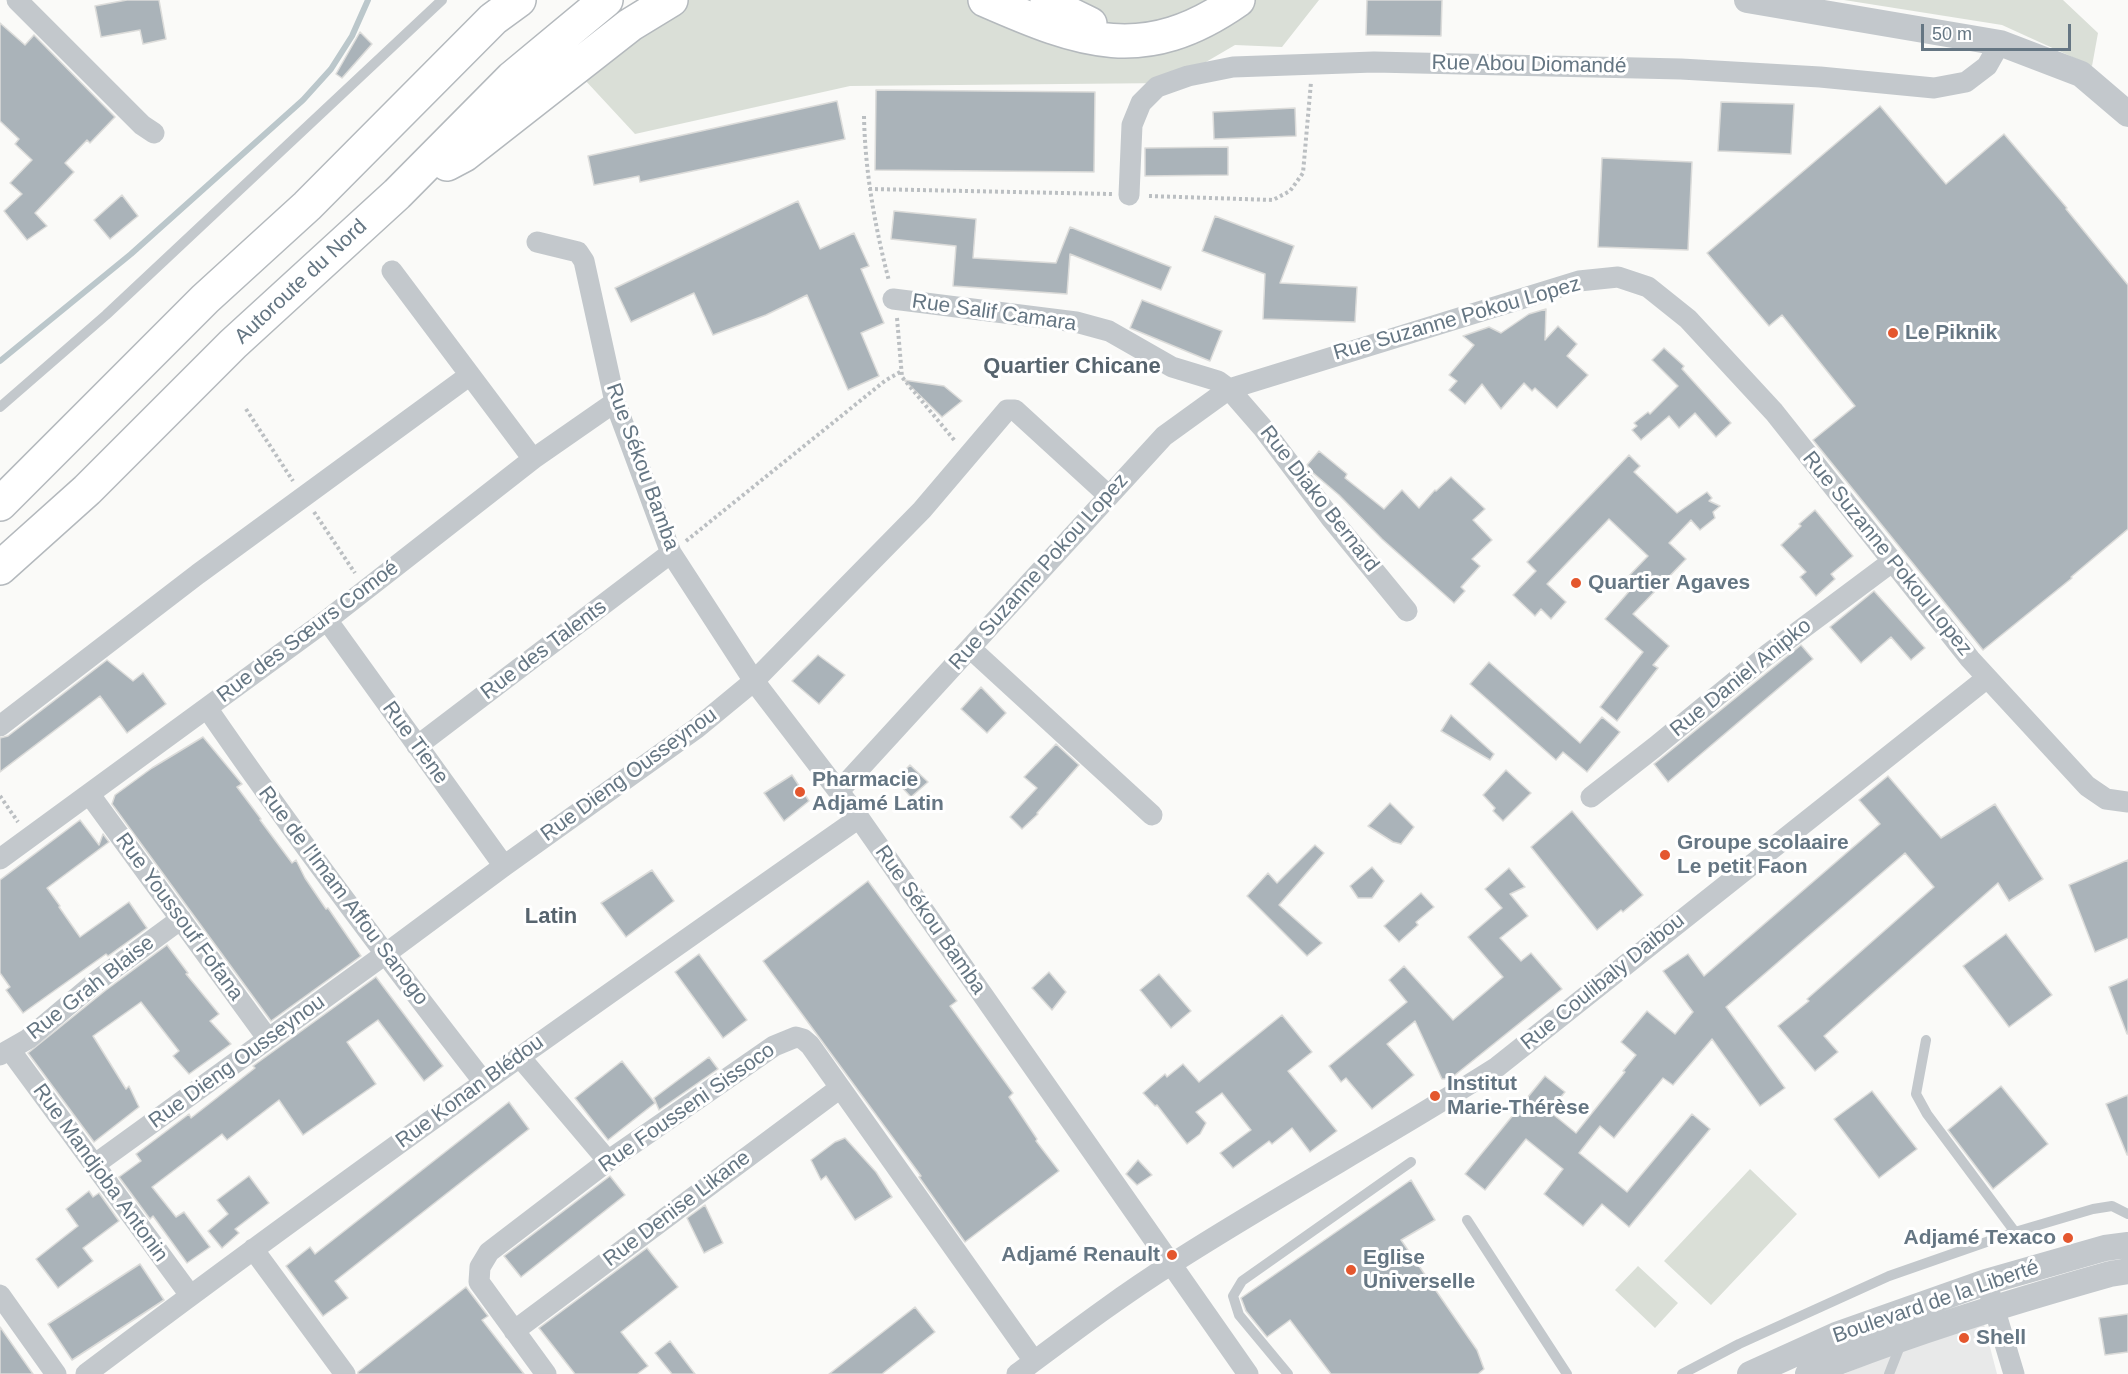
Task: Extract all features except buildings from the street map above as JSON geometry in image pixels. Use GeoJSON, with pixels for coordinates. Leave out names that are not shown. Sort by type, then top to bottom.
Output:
{"type":"FeatureCollection","features":[{"type":"Feature","properties":{"kind":"highway"},"geometry":{"type":"LineString","coordinates":[[421,90],[450,45],[486,0]]}},
{"type":"Feature","properties":{"kind":"highway"},"geometry":{"type":"LineString","coordinates":[[0,504],[205,299],[307,206],[493,19],[519,0]]}},
{"type":"Feature","properties":{"kind":"highway","name":"Autoroute du Nord"},"geometry":{"type":"LineString","coordinates":[[0,568],[87,490],[233,344],[397,194],[512,78],[606,0]]}},
{"type":"Feature","properties":{"kind":"highway"},"geometry":{"type":"LineString","coordinates":[[397,194],[464,155],[630,25],[671,0]]}},
{"type":"Feature","properties":{"kind":"highway"},"geometry":{"type":"LineString","coordinates":[[985,0],[1036,22],[1085,38],[1126,42],[1160,37],[1192,26],[1238,0]]}},
{"type":"Feature","properties":{"kind":"highway"},"geometry":{"type":"LineString","coordinates":[[1047,0],[1053,6],[1089,24],[1127,27],[1158,20],[1203,0]]}},
{"type":"Feature","properties":{"kind":"street"},"geometry":{"type":"LineString","coordinates":[[0,7],[8,0]]}},
{"type":"Feature","properties":{"kind":"street"},"geometry":{"type":"LineString","coordinates":[[16,0],[142,125],[154,133]]}},
{"type":"Feature","properties":{"kind":"street"},"geometry":{"type":"LineString","coordinates":[[1747,0],[2000,43],[2081,74],[2128,114]]}},
{"type":"Feature","properties":{"kind":"street","name":"Rue Abou Diomandé"},"geometry":{"type":"LineString","coordinates":[[1129,195],[1132,125],[1141,103],[1157,87],[1188,76],[1233,67],[1374,62],[1681,69],[1820,77],[1934,87],[1966,82],[1987,66],[2000,43]]}},
{"type":"Feature","properties":{"kind":"street","name":"Rue Sékou Bamba"},"geometry":{"type":"LineString","coordinates":[[537,242],[578,252],[584,261],[615,402],[671,553],[754,681],[859,818],[1248,1374]]}},
{"type":"Feature","properties":{"kind":"street"},"geometry":{"type":"LineString","coordinates":[[392,271],[533,459]]}},
{"type":"Feature","properties":{"kind":"street","name":"Rue Suzanne Pokou Lopez"},"geometry":{"type":"LineString","coordinates":[[839,791],[1164,436],[1229,389],[1580,281],[1618,277],[1648,287],[1688,319],[1774,412],[1987,678],[2087,786],[2106,799],[2128,802]]}},
{"type":"Feature","properties":{"kind":"street","name":"Rue Salif Camara"},"geometry":{"type":"LineString","coordinates":[[893,299],[1076,322],[1109,331],[1172,367],[1218,381],[1229,389]]}},
{"type":"Feature","properties":{"kind":"street"},"geometry":{"type":"LineString","coordinates":[[0,726],[198,574],[470,375]]}},
{"type":"Feature","properties":{"kind":"street","name":"Rue Diako Bernard"},"geometry":{"type":"LineString","coordinates":[[1229,389],[1262,427],[1330,517],[1407,611]]}},
{"type":"Feature","properties":{"kind":"street","name":"Rue des Sœurs Comoé"},"geometry":{"type":"LineString","coordinates":[[0,859],[327,620],[533,459],[615,402]]}},
{"type":"Feature","properties":{"kind":"street","name":"Rue Dieng Ousseynou"},"geometry":{"type":"LineString","coordinates":[[94,1165],[696,728],[754,681],[922,510],[1008,410],[1015,411],[1109,496]]}},
{"type":"Feature","properties":{"kind":"street","name":"Rue des Talents"},"geometry":{"type":"LineString","coordinates":[[417,746],[671,553]]}},
{"type":"Feature","properties":{"kind":"street","name":"Rue Daniel Anipko"},"geometry":{"type":"LineString","coordinates":[[1591,797],[1767,656],[1893,561]]}},
{"type":"Feature","properties":{"kind":"street","name":"Rue Tiene"},"geometry":{"type":"LineString","coordinates":[[327,620],[504,866]]}},
{"type":"Feature","properties":{"kind":"street"},"geometry":{"type":"LineString","coordinates":[[970,648],[1152,815]]}},
{"type":"Feature","properties":{"kind":"street","name":"Rue Coulibaly Daibou"},"geometry":{"type":"LineString","coordinates":[[1017,1374],[1170,1264],[1318,1173],[1442,1103],[1497,1067],[1987,678]]}},
{"type":"Feature","properties":{"kind":"street","name":"Rue de l'Imam Affou Sanogo"},"geometry":{"type":"LineString","coordinates":[[207,708],[384,955],[483,1082]]}},
{"type":"Feature","properties":{"kind":"street","name":"Rue Youssouf Fofana"},"geometry":{"type":"LineString","coordinates":[[90,795],[268,1040]]}},
{"type":"Feature","properties":{"kind":"street","name":"Rue Konan Blédou"},"geometry":{"type":"LineString","coordinates":[[86,1374],[190,1295],[519,1056],[859,818]]}},
{"type":"Feature","properties":{"kind":"street","name":"Rue Grah Blaise"},"geometry":{"type":"LineString","coordinates":[[5,1053],[28,1039],[98,980],[181,919]]}},
{"type":"Feature","properties":{"kind":"street","name":"Rue Fousseni Sissoco"},"geometry":{"type":"LineString","coordinates":[[546,1374],[479,1282],[480,1267],[489,1252],[608,1161],[719,1087],[774,1046],[796,1037],[810,1045],[1034,1361]]}},
{"type":"Feature","properties":{"kind":"street","name":"Rue Mandjoba Antonin"},"geometry":{"type":"LineString","coordinates":[[5,1053],[94,1165],[190,1295]]}},
{"type":"Feature","properties":{"kind":"street"},"geometry":{"type":"LineString","coordinates":[[519,1056],[608,1161]]}},
{"type":"Feature","properties":{"kind":"street","name":"Rue Denise Likane"},"geometry":{"type":"LineString","coordinates":[[514,1331],[840,1088]]}},
{"type":"Feature","properties":{"kind":"street","name":"Boulevard de la Liberté"},"geometry":{"type":"LineString","coordinates":[[1750,1374],[1836,1335],[1986,1282],[2105,1248],[2128,1245]]}},
{"type":"Feature","properties":{"kind":"street"},"geometry":{"type":"LineString","coordinates":[[254,1250],[345,1374]]}},
{"type":"Feature","properties":{"kind":"street","name":"Boulevard de la Liberté"},"geometry":{"type":"LineString","coordinates":[[1808,1374],[1994,1307],[2128,1271]]}},
{"type":"Feature","properties":{"kind":"street"},"geometry":{"type":"LineString","coordinates":[[1986,1282],[2014,1374]]}},
{"type":"Feature","properties":{"kind":"street"},"geometry":{"type":"LineString","coordinates":[[0,1294],[56,1374]]}},
{"type":"Feature","properties":{"kind":"lane"},"geometry":{"type":"LineString","coordinates":[[0,407],[106,315],[441,0]]}},
{"type":"Feature","properties":{"kind":"lane"},"geometry":{"type":"LineString","coordinates":[[1926,1040],[1916,1094],[1927,1114],[2015,1232]]}},
{"type":"Feature","properties":{"kind":"lane"},"geometry":{"type":"LineString","coordinates":[[1288,1374],[1239,1315],[1233,1296],[1242,1281],[1411,1162]]}},
{"type":"Feature","properties":{"kind":"lane"},"geometry":{"type":"LineString","coordinates":[[1682,1374],[1739,1344],[1889,1276],[2015,1232],[2093,1209],[2112,1206],[2128,1214]]}},
{"type":"Feature","properties":{"kind":"lane"},"geometry":{"type":"LineString","coordinates":[[1467,1220],[1567,1374]]}},
{"type":"Feature","properties":{"kind":"lane"},"geometry":{"type":"LineString","coordinates":[[1888,1374],[1903,1338]]}},
{"type":"Feature","properties":{"kind":"path","name":"Rue Salif Camara"},"geometry":{"type":"LineString","coordinates":[[864,116],[864,146],[869,189],[893,299]]}},
{"type":"Feature","properties":{"kind":"path"},"geometry":{"type":"LineString","coordinates":[[893,299],[902,377],[968,456]]}},
{"type":"Feature","properties":{"kind":"path"},"geometry":{"type":"LineString","coordinates":[[671,553],[886,380],[902,371]]}},
{"type":"Feature","properties":{"kind":"path"},"geometry":{"type":"LineString","coordinates":[[0,796],[30,839]]}},
{"type":"Feature","properties":{"kind":"shaded area"},"geometry":{"type":"Polygon","coordinates":[[[669,0],[1319,0],[1282,47],[1235,45],[1170,83],[850,86],[635,134],[584,79],[669,0]]]}},
{"type":"Feature","properties":{"kind":"shaded area"},"geometry":{"type":"Polygon","coordinates":[[[1844,0],[2063,0],[2098,33],[2092,66],[2002,25],[1844,0]]]}},
{"type":"Feature","properties":{"kind":"shaded area"},"geometry":{"type":"Polygon","coordinates":[[[1750,1169],[1797,1214],[1711,1305],[1664,1261],[1750,1169]]]}},
{"type":"Feature","properties":{"kind":"shaded area"},"geometry":{"type":"Polygon","coordinates":[[[1638,1266],[1678,1303],[1655,1328],[1615,1290],[1638,1266]]]}},
{"type":"Feature","properties":{"kind":"shaded area","name":"Shell"},"geometry":{"type":"Polygon","coordinates":[[[1984,1324],[1997,1374],[1844,1374],[1896,1352],[1984,1324]]]}},
{"type":"Feature","properties":{"kind":"waterway"},"geometry":{"type":"LineString","coordinates":[[0,361],[131,254],[303,100],[331,69],[352,36],[368,0]]}},
{"type":"Feature","properties":{"kind":"place","name":"Le Piknik"},"geometry":{"type":"Point","coordinates":[1893,333]}},
{"type":"Feature","properties":{"kind":"place","name":"Quartier Agaves"},"geometry":{"type":"Point","coordinates":[1576,583]}},
{"type":"Feature","properties":{"kind":"place","name":"Pharmacie Adjamé Latin"},"geometry":{"type":"Point","coordinates":[800,792]}},
{"type":"Feature","properties":{"kind":"place","name":"Groupe scolaaire Le petit Faon"},"geometry":{"type":"Point","coordinates":[1665,855]}},
{"type":"Feature","properties":{"kind":"place","name":"Institut Marie-Thérèse"},"geometry":{"type":"Point","coordinates":[1435,1096]}},
{"type":"Feature","properties":{"kind":"place","name":"Adjamé Texaco"},"geometry":{"type":"Point","coordinates":[2068,1238]}},
{"type":"Feature","properties":{"kind":"place","name":"Adjamé Renault"},"geometry":{"type":"Point","coordinates":[1172,1255]}},
{"type":"Feature","properties":{"kind":"place","name":"Eglise Universelle"},"geometry":{"type":"Point","coordinates":[1351,1270]}},
{"type":"Feature","properties":{"kind":"place","name":"Shell"},"geometry":{"type":"Point","coordinates":[1964,1338]}},
{"type":"Feature","properties":{"kind":"district","name":"Quartier Chicane"},"geometry":{"type":"Point","coordinates":[1072,367]}},
{"type":"Feature","properties":{"kind":"district","name":"Latin"},"geometry":{"type":"Point","coordinates":[551,917]}}]}
